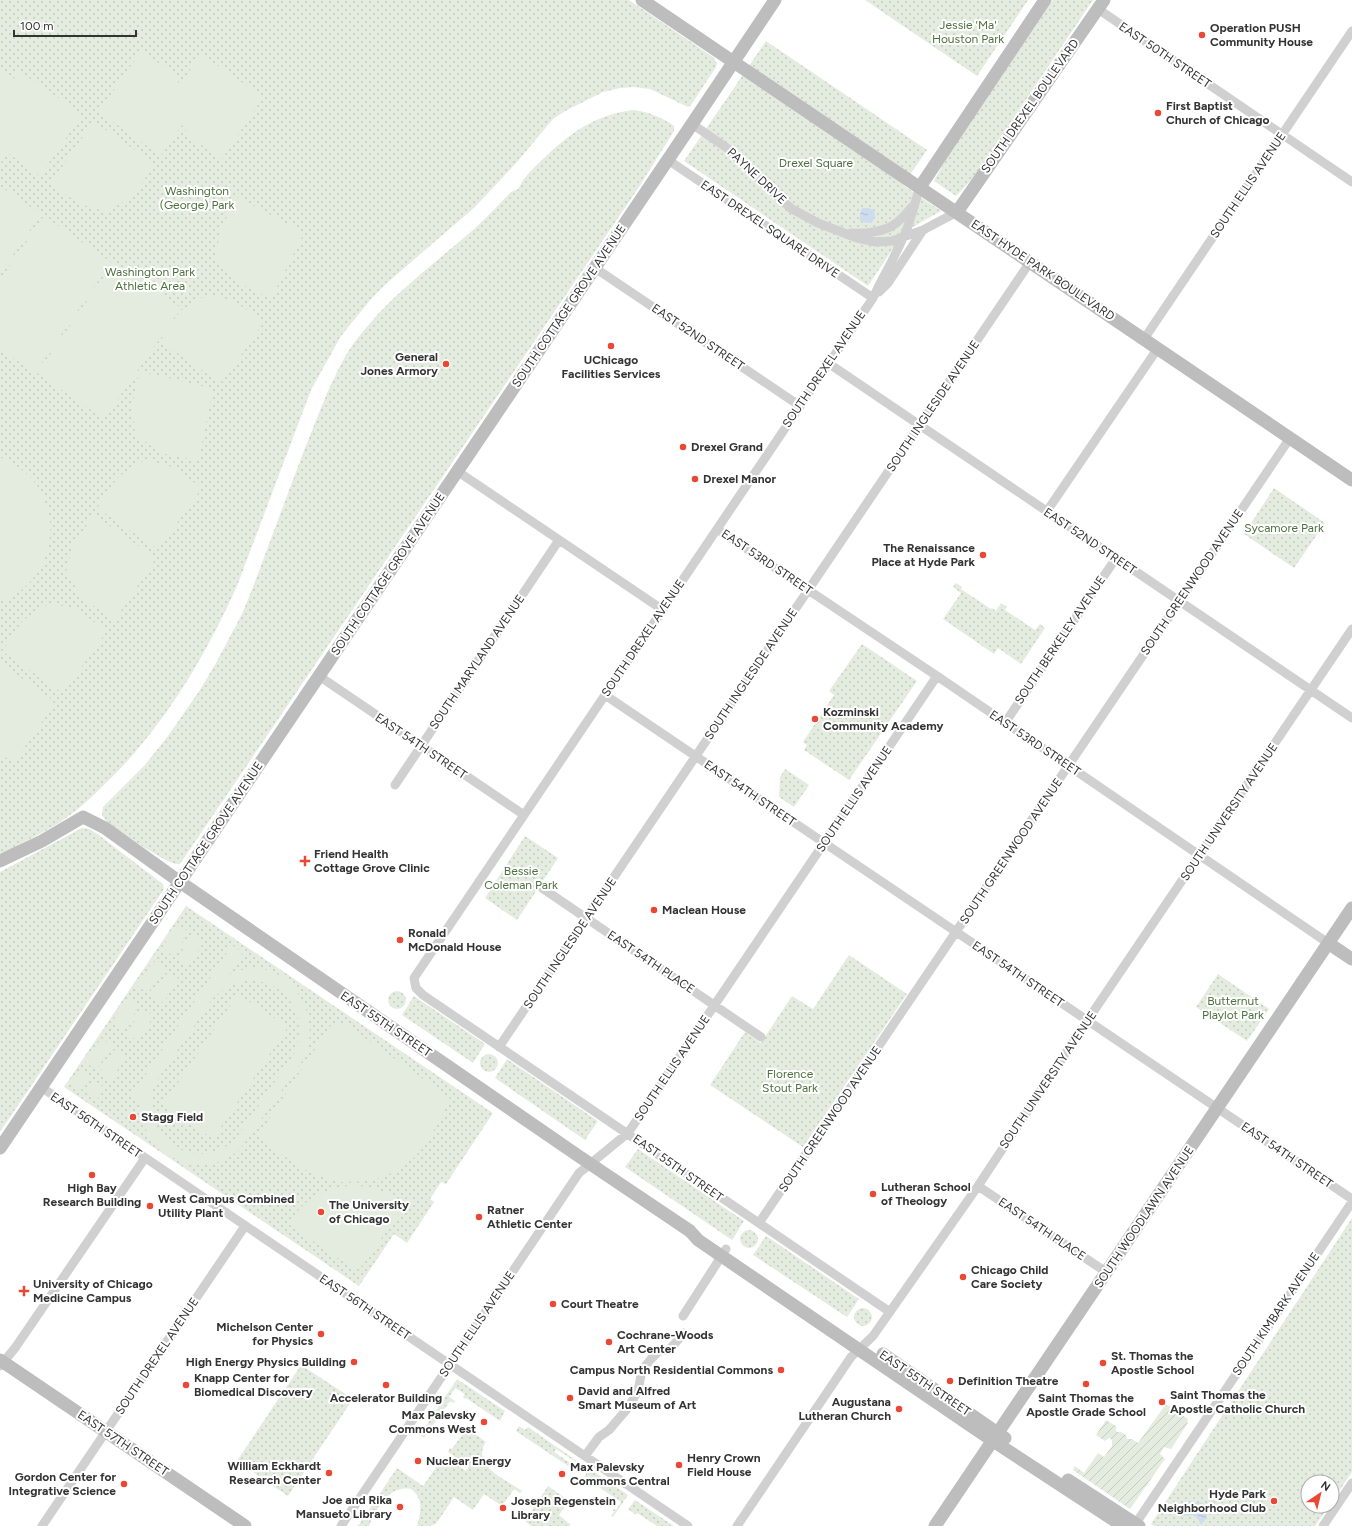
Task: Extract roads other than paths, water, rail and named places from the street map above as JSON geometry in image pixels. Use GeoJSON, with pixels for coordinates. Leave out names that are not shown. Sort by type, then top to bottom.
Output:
{"type":"FeatureCollection","features":[{"type":"Feature","properties":{"kind":"street","name":"EAST HYDE PARK BOULEVARD"},"geometry":{"type":"LineString","coordinates":[[642,0],[1290,438],[1350,475]]}},
{"type":"Feature","properties":{"kind":"street","name":"SOUTH COTTAGE GROVE AVENUE"},"geometry":{"type":"LineString","coordinates":[[0,1148],[775,0]]}},
{"type":"Feature","properties":{"kind":"street"},"geometry":{"type":"LineString","coordinates":[[920,187],[1045,0]]}},
{"type":"Feature","properties":{"kind":"street","name":"EAST 50TH STREET"},"geometry":{"type":"LineString","coordinates":[[1101,5],[1352,182]]}},
{"type":"Feature","properties":{"kind":"street","name":"SOUTH DREXEL BOULEVARD"},"geometry":{"type":"LineString","coordinates":[[957,212],[1101,5]]}},
{"type":"Feature","properties":{"kind":"street","name":"SOUTH ELLIS AVENUE"},"geometry":{"type":"LineString","coordinates":[[1144,339],[1352,31]]}},
{"type":"Feature","properties":{"kind":"street","name":"PAYNE DRIVE"},"geometry":{"type":"LineString","coordinates":[[692,124],[727,148],[792,209],[818,223],[857,238],[876,242],[892,241],[923,230]]}},
{"type":"Feature","properties":{"kind":"street","name":"EAST DREXEL SQUARE DRIVE"},"geometry":{"type":"LineString","coordinates":[[668,160],[872,298]]}},
{"type":"Feature","properties":{"kind":"street","name":"SOUTH DREXEL AVENUE"},"geometry":{"type":"LineString","coordinates":[[414,978],[872,298],[910,222],[920,187]]}},
{"type":"Feature","properties":{"kind":"street","name":"SOUTH DREXEL AVENUE"},"geometry":{"type":"LineString","coordinates":[[894,225],[914,205]]}},
{"type":"Feature","properties":{"kind":"street","name":"SOUTH DREXEL AVENUE"},"geometry":{"type":"LineString","coordinates":[[872,298],[888,283],[923,230],[957,212]]}},
{"type":"Feature","properties":{"kind":"street","name":"PAYNE DRIVE"},"geometry":{"type":"LineString","coordinates":[[846,233],[858,234],[877,231],[894,225]]}},
{"type":"Feature","properties":{"kind":"street","name":"SOUTH INGLESIDE AVENUE"},"geometry":{"type":"LineString","coordinates":[[499,1047],[1030,262]]}},
{"type":"Feature","properties":{"kind":"street","name":"EAST 52ND STREET"},"geometry":{"type":"LineString","coordinates":[[595,268],[800,406]]}},
{"type":"Feature","properties":{"kind":"street"},"geometry":{"type":"LineString","coordinates":[[1046,511],[1158,348]]}},
{"type":"Feature","properties":{"kind":"street","name":"EAST 52ND STREET"},"geometry":{"type":"LineString","coordinates":[[828,363],[1352,718]]}},
{"type":"Feature","properties":{"kind":"street","name":"SOUTH GREENWOOD AVENUE"},"geometry":{"type":"LineString","coordinates":[[759,1224],[1290,438]]}},
{"type":"Feature","properties":{"kind":"street"},"geometry":{"type":"LineString","coordinates":[[457,471],[662,610]]}},
{"type":"Feature","properties":{"kind":"street","name":"EAST 53RD STREET"},"geometry":{"type":"LineString","coordinates":[[717,528],[1352,959]]}},
{"type":"Feature","properties":{"kind":"street","name":"SOUTH MARYLAND AVENUE"},"geometry":{"type":"LineString","coordinates":[[395,785],[559,540]]}},
{"type":"Feature","properties":{"kind":"street","name":"SOUTH BERKELEY AVENUE"},"geometry":{"type":"LineString","coordinates":[[1005,723],[1116,558]]}},
{"type":"Feature","properties":{"kind":"street","name":"SOUTH UNIVERSITY AVENUE"},"geometry":{"type":"LineString","coordinates":[[737,1526],[851,1357],[873,1336],[978,1186],[1087,1021],[1352,629]]}},
{"type":"Feature","properties":{"kind":"street","name":"EAST 54TH STREET"},"geometry":{"type":"LineString","coordinates":[[319,676],[524,815]]}},
{"type":"Feature","properties":{"kind":"street","name":"SOUTH ELLIS AVENUE"},"geometry":{"type":"LineString","coordinates":[[341,1526],[579,1173],[628,1133],[937,676]]}},
{"type":"Feature","properties":{"kind":"street","name":"EAST 54TH STREET"},"geometry":{"type":"LineString","coordinates":[[605,695],[1352,1199]]}},
{"type":"Feature","properties":{"kind":"street","name":"EAST 55TH STREET"},"geometry":{"type":"LineString","coordinates":[[2,862],[83,817],[105,828],[180,882],[690,1231],[698,1240],[724,1253],[995,1437],[1133,1525]]}},
{"type":"Feature","properties":{"kind":"street","name":"EAST 54TH PLACE"},"geometry":{"type":"LineString","coordinates":[[542,888],[761,1037]]}},
{"type":"Feature","properties":{"kind":"street","name":"SOUTH WOODLAWN AVENUE"},"geometry":{"type":"LineString","coordinates":[[935,1526],[1352,908]]}},
{"type":"Feature","properties":{"kind":"street","name":"EAST 55TH STREET"},"geometry":{"type":"LineString","coordinates":[[414,978],[416,988],[423,996],[628,1133],[759,1224],[890,1312]]}},
{"type":"Feature","properties":{"kind":"street","name":"EAST 56TH STREET"},"geometry":{"type":"LineString","coordinates":[[41,1087],[688,1526]]}},
{"type":"Feature","properties":{"kind":"street"},"geometry":{"type":"LineString","coordinates":[[1,1362],[15,1348],[145,1158]]}},
{"type":"Feature","properties":{"kind":"street","name":"EAST 54TH PLACE"},"geometry":{"type":"LineString","coordinates":[[978,1186],[1106,1272]]}},
{"type":"Feature","properties":{"kind":"street","name":"SOUTH KIMBARK AVENUE"},"geometry":{"type":"LineString","coordinates":[[1133,1525],[1352,1202]]}},
{"type":"Feature","properties":{"kind":"street","name":"SOUTH DREXEL AVENUE"},"geometry":{"type":"LineString","coordinates":[[42,1526],[245,1226]]}},
{"type":"Feature","properties":{"kind":"street"},"geometry":{"type":"LineString","coordinates":[[683,1316],[724,1253]]}},
{"type":"Feature","properties":{"kind":"street"},"geometry":{"type":"LineString","coordinates":[[585,1456],[598,1438],[609,1430],[627,1409],[638,1391],[642,1370],[659,1352],[669,1350],[684,1333]]}},
{"type":"Feature","properties":{"kind":"street","name":"EAST 57TH STREET"},"geometry":{"type":"LineString","coordinates":[[1,1362],[106,1431],[245,1526]]}},
{"type":"Feature","properties":{"kind":"street"},"geometry":{"type":"LineString","coordinates":[[1323,1526],[1352,1483]]}},
{"type":"Feature","properties":{"kind":"water"},"geometry":{"type":"Polygon","coordinates":[[[862,208],[874,210],[875,216],[872,223],[860,221],[862,208]]]}},
{"type":"Feature","properties":{"kind":"water"},"geometry":{"type":"Polygon","coordinates":[[[1193,1502],[1202,1503],[1206,1508],[1207,1517],[1201,1525],[1194,1516],[1183,1516],[1185,1507],[1193,1502]]]}},
{"type":"Feature","properties":{"kind":"place","name":"Operation PUSH Community House"},"geometry":{"type":"Point","coordinates":[1202,35]}},
{"type":"Feature","properties":{"kind":"place","name":"First Baptist Church of Chicago"},"geometry":{"type":"Point","coordinates":[1158,113]}},
{"type":"Feature","properties":{"kind":"place","name":"UChicago Facilities Services"},"geometry":{"type":"Point","coordinates":[611,346]}},
{"type":"Feature","properties":{"kind":"place","name":"General Jones Armory"},"geometry":{"type":"Point","coordinates":[446,364]}},
{"type":"Feature","properties":{"kind":"place","name":"Drexel Grand"},"geometry":{"type":"Point","coordinates":[683,447]}},
{"type":"Feature","properties":{"kind":"place","name":"Drexel Manor"},"geometry":{"type":"Point","coordinates":[695,479]}},
{"type":"Feature","properties":{"kind":"place","name":"The Renaissance Place at Hyde Park"},"geometry":{"type":"Point","coordinates":[983,555]}},
{"type":"Feature","properties":{"kind":"place","name":"Kozminski Community Academy"},"geometry":{"type":"Point","coordinates":[815,719]}},
{"type":"Feature","properties":{"kind":"place","name":"Friend Health Cottage Grove Clinic"},"geometry":{"type":"Point","coordinates":[305,861]}},
{"type":"Feature","properties":{"kind":"place","name":"Maclean House"},"geometry":{"type":"Point","coordinates":[654,910]}},
{"type":"Feature","properties":{"kind":"place","name":"Ronald McDonald House"},"geometry":{"type":"Point","coordinates":[400,940]}},
{"type":"Feature","properties":{"kind":"place","name":"Stagg Field"},"geometry":{"type":"Point","coordinates":[133,1117]}},
{"type":"Feature","properties":{"kind":"place","name":"High Bay Research Building"},"geometry":{"type":"Point","coordinates":[92,1175]}},
{"type":"Feature","properties":{"kind":"place","name":"Lutheran School of Theology"},"geometry":{"type":"Point","coordinates":[873,1194]}},
{"type":"Feature","properties":{"kind":"place","name":"West Campus Combined Utility Plant"},"geometry":{"type":"Point","coordinates":[150,1206]}},
{"type":"Feature","properties":{"kind":"place","name":"The University of Chicago"},"geometry":{"type":"Point","coordinates":[321,1212]}},
{"type":"Feature","properties":{"kind":"place","name":"Ratner Athletic Center"},"geometry":{"type":"Point","coordinates":[479,1217]}},
{"type":"Feature","properties":{"kind":"place","name":"Chicago Child Care Society"},"geometry":{"type":"Point","coordinates":[963,1277]}},
{"type":"Feature","properties":{"kind":"place","name":"University of Chicago Medicine Campus"},"geometry":{"type":"Point","coordinates":[24,1291]}},
{"type":"Feature","properties":{"kind":"place","name":"Court Theatre"},"geometry":{"type":"Point","coordinates":[553,1304]}},
{"type":"Feature","properties":{"kind":"place","name":"Michelson Center for Physics"},"geometry":{"type":"Point","coordinates":[321,1334]}},
{"type":"Feature","properties":{"kind":"place","name":"Cochrane-Woods Art Center"},"geometry":{"type":"Point","coordinates":[609,1342]}},
{"type":"Feature","properties":{"kind":"place","name":"High Energy Physics Building"},"geometry":{"type":"Point","coordinates":[354,1362]}},
{"type":"Feature","properties":{"kind":"place","name":"St. Thomas the Apostle School"},"geometry":{"type":"Point","coordinates":[1103,1363]}},
{"type":"Feature","properties":{"kind":"place","name":"Campus North Residential Commons"},"geometry":{"type":"Point","coordinates":[781,1370]}},
{"type":"Feature","properties":{"kind":"place","name":"Definition Theatre"},"geometry":{"type":"Point","coordinates":[950,1381]}},
{"type":"Feature","properties":{"kind":"place","name":"Saint Thomas the Apostle Grade School"},"geometry":{"type":"Point","coordinates":[1086,1384]}},
{"type":"Feature","properties":{"kind":"place","name":"Knapp Center for Biomedical Discovery"},"geometry":{"type":"Point","coordinates":[186,1385]}},
{"type":"Feature","properties":{"kind":"place","name":"Accelerator Building"},"geometry":{"type":"Point","coordinates":[386,1385]}},
{"type":"Feature","properties":{"kind":"place","name":"David and Alfred Smart Museum of Art"},"geometry":{"type":"Point","coordinates":[570,1398]}},
{"type":"Feature","properties":{"kind":"place","name":"Saint Thomas the Apostle Catholic Church"},"geometry":{"type":"Point","coordinates":[1162,1402]}},
{"type":"Feature","properties":{"kind":"place","name":"Augustana Lutheran Church"},"geometry":{"type":"Point","coordinates":[899,1409]}},
{"type":"Feature","properties":{"kind":"place","name":"Max Palevsky Commons West"},"geometry":{"type":"Point","coordinates":[484,1422]}},
{"type":"Feature","properties":{"kind":"place","name":"Nuclear Energy"},"geometry":{"type":"Point","coordinates":[418,1461]}},
{"type":"Feature","properties":{"kind":"place","name":"Henry Crown Field House"},"geometry":{"type":"Point","coordinates":[679,1465]}},
{"type":"Feature","properties":{"kind":"place","name":"William Eckhardt Research Center"},"geometry":{"type":"Point","coordinates":[329,1473]}},
{"type":"Feature","properties":{"kind":"place","name":"Max Palevsky Commons Central"},"geometry":{"type":"Point","coordinates":[562,1474]}},
{"type":"Feature","properties":{"kind":"place","name":"Gordon Center for Integrative Science"},"geometry":{"type":"Point","coordinates":[124,1484]}},
{"type":"Feature","properties":{"kind":"place","name":"Hyde Park Neighborhood Club"},"geometry":{"type":"Point","coordinates":[1274,1501]}},
{"type":"Feature","properties":{"kind":"place","name":"Joe and Rika Mansueto Library"},"geometry":{"type":"Point","coordinates":[400,1507]}},
{"type":"Feature","properties":{"kind":"place","name":"Joseph Regenstein Library"},"geometry":{"type":"Point","coordinates":[503,1508]}},
{"type":"Feature","properties":{"kind":"park label","name":"Jessie 'Ma' Houston Park"},"geometry":{"type":"Point","coordinates":[968,32]}},
{"type":"Feature","properties":{"kind":"park label","name":"Drexel Square"},"geometry":{"type":"Point","coordinates":[816,163]}},
{"type":"Feature","properties":{"kind":"park label","name":"Washington (George) Park"},"geometry":{"type":"Point","coordinates":[197,198]}},
{"type":"Feature","properties":{"kind":"park label","name":"Washington Park Athletic Area"},"geometry":{"type":"Point","coordinates":[150,279]}},
{"type":"Feature","properties":{"kind":"park label","name":"Sycamore Park"},"geometry":{"type":"Point","coordinates":[1284,528]}},
{"type":"Feature","properties":{"kind":"park label","name":"Bessie Coleman Park"},"geometry":{"type":"Point","coordinates":[521,878]}},
{"type":"Feature","properties":{"kind":"park label","name":"Butternut Playlot Park"},"geometry":{"type":"Point","coordinates":[1233,1008]}},
{"type":"Feature","properties":{"kind":"park label","name":"Florence Stout Park"},"geometry":{"type":"Point","coordinates":[790,1081]}}]}
